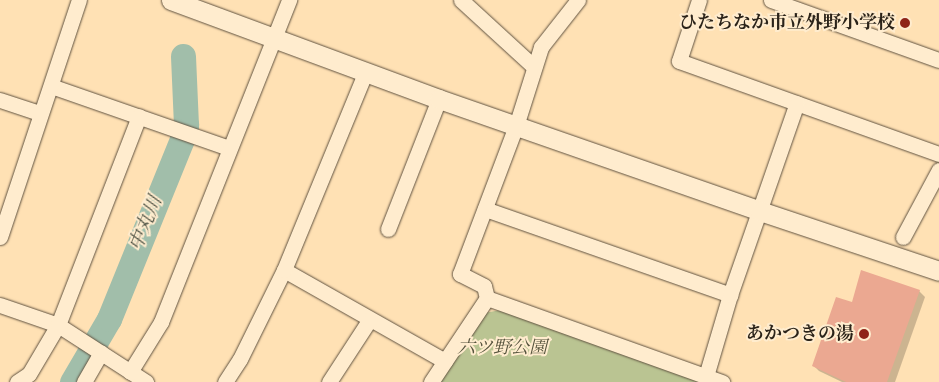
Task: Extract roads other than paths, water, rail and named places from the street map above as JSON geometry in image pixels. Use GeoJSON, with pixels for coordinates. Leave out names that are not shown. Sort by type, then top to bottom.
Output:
{"type":"FeatureCollection","features":[{"type":"Feature","properties":{"kind":"street"},"geometry":{"type":"LineString","coordinates":[[0,237],[79,0]]}},
{"type":"Feature","properties":{"kind":"street"},"geometry":{"type":"LineString","coordinates":[[171,0],[276,37],[438,99],[760,212],[939,271]]}},
{"type":"Feature","properties":{"kind":"street"},"geometry":{"type":"LineString","coordinates":[[130,372],[161,322],[229,148],[276,37],[289,0]]}},
{"type":"Feature","properties":{"kind":"street"},"geometry":{"type":"LineString","coordinates":[[461,0],[534,67]]}},
{"type":"Feature","properties":{"kind":"street"},"geometry":{"type":"LineString","coordinates":[[431,382],[487,298],[484,286],[460,274],[516,126],[542,47],[578,0]]}},
{"type":"Feature","properties":{"kind":"street"},"geometry":{"type":"LineString","coordinates":[[699,0],[679,61],[939,154]]}},
{"type":"Feature","properties":{"kind":"street"},"geometry":{"type":"LineString","coordinates":[[771,0],[939,60]]}},
{"type":"Feature","properties":{"kind":"street"},"geometry":{"type":"LineString","coordinates":[[225,382],[240,359],[284,270],[366,71]]}},
{"type":"Feature","properties":{"kind":"street"},"geometry":{"type":"LineString","coordinates":[[51,86],[229,148]]}},
{"type":"Feature","properties":{"kind":"street"},"geometry":{"type":"LineString","coordinates":[[388,229],[438,99]]}},
{"type":"Feature","properties":{"kind":"street"},"geometry":{"type":"LineString","coordinates":[[0,100],[40,113]]}},
{"type":"Feature","properties":{"kind":"street"},"geometry":{"type":"LineString","coordinates":[[706,376],[730,295],[797,103]]}},
{"type":"Feature","properties":{"kind":"street"},"geometry":{"type":"LineString","coordinates":[[17,382],[29,374],[58,325],[139,116]]}},
{"type":"Feature","properties":{"kind":"street"},"geometry":{"type":"LineString","coordinates":[[902,237],[939,170]]}},
{"type":"Feature","properties":{"kind":"street"},"geometry":{"type":"LineString","coordinates":[[485,209],[730,295]]}},
{"type":"Feature","properties":{"kind":"street"},"geometry":{"type":"LineString","coordinates":[[284,270],[445,361]]}},
{"type":"Feature","properties":{"kind":"street"},"geometry":{"type":"LineString","coordinates":[[487,298],[722,382]]}},
{"type":"Feature","properties":{"kind":"street"},"geometry":{"type":"LineString","coordinates":[[0,305],[58,325],[146,382]]}},
{"type":"Feature","properties":{"kind":"street"},"geometry":{"type":"LineString","coordinates":[[329,382],[370,319]]}},
{"type":"Feature","properties":{"kind":"street"},"geometry":{"type":"LineString","coordinates":[[84,382],[94,349]]}},
{"type":"Feature","properties":{"kind":"waterway","name":"中丸川"},"geometry":{"type":"LineString","coordinates":[[72,382],[109,319],[182,139],[186,125],[183,56]]}},
{"type":"Feature","properties":{"kind":"place","name":"ひたちなか市立外野小学校"},"geometry":{"type":"Point","coordinates":[905,23]}},
{"type":"Feature","properties":{"kind":"place","name":"あかつきの湯"},"geometry":{"type":"Point","coordinates":[864,334]}},
{"type":"Feature","properties":{"kind":"park label","name":"六ツ野公園"},"geometry":{"type":"Point","coordinates":[502,348]}}]}
